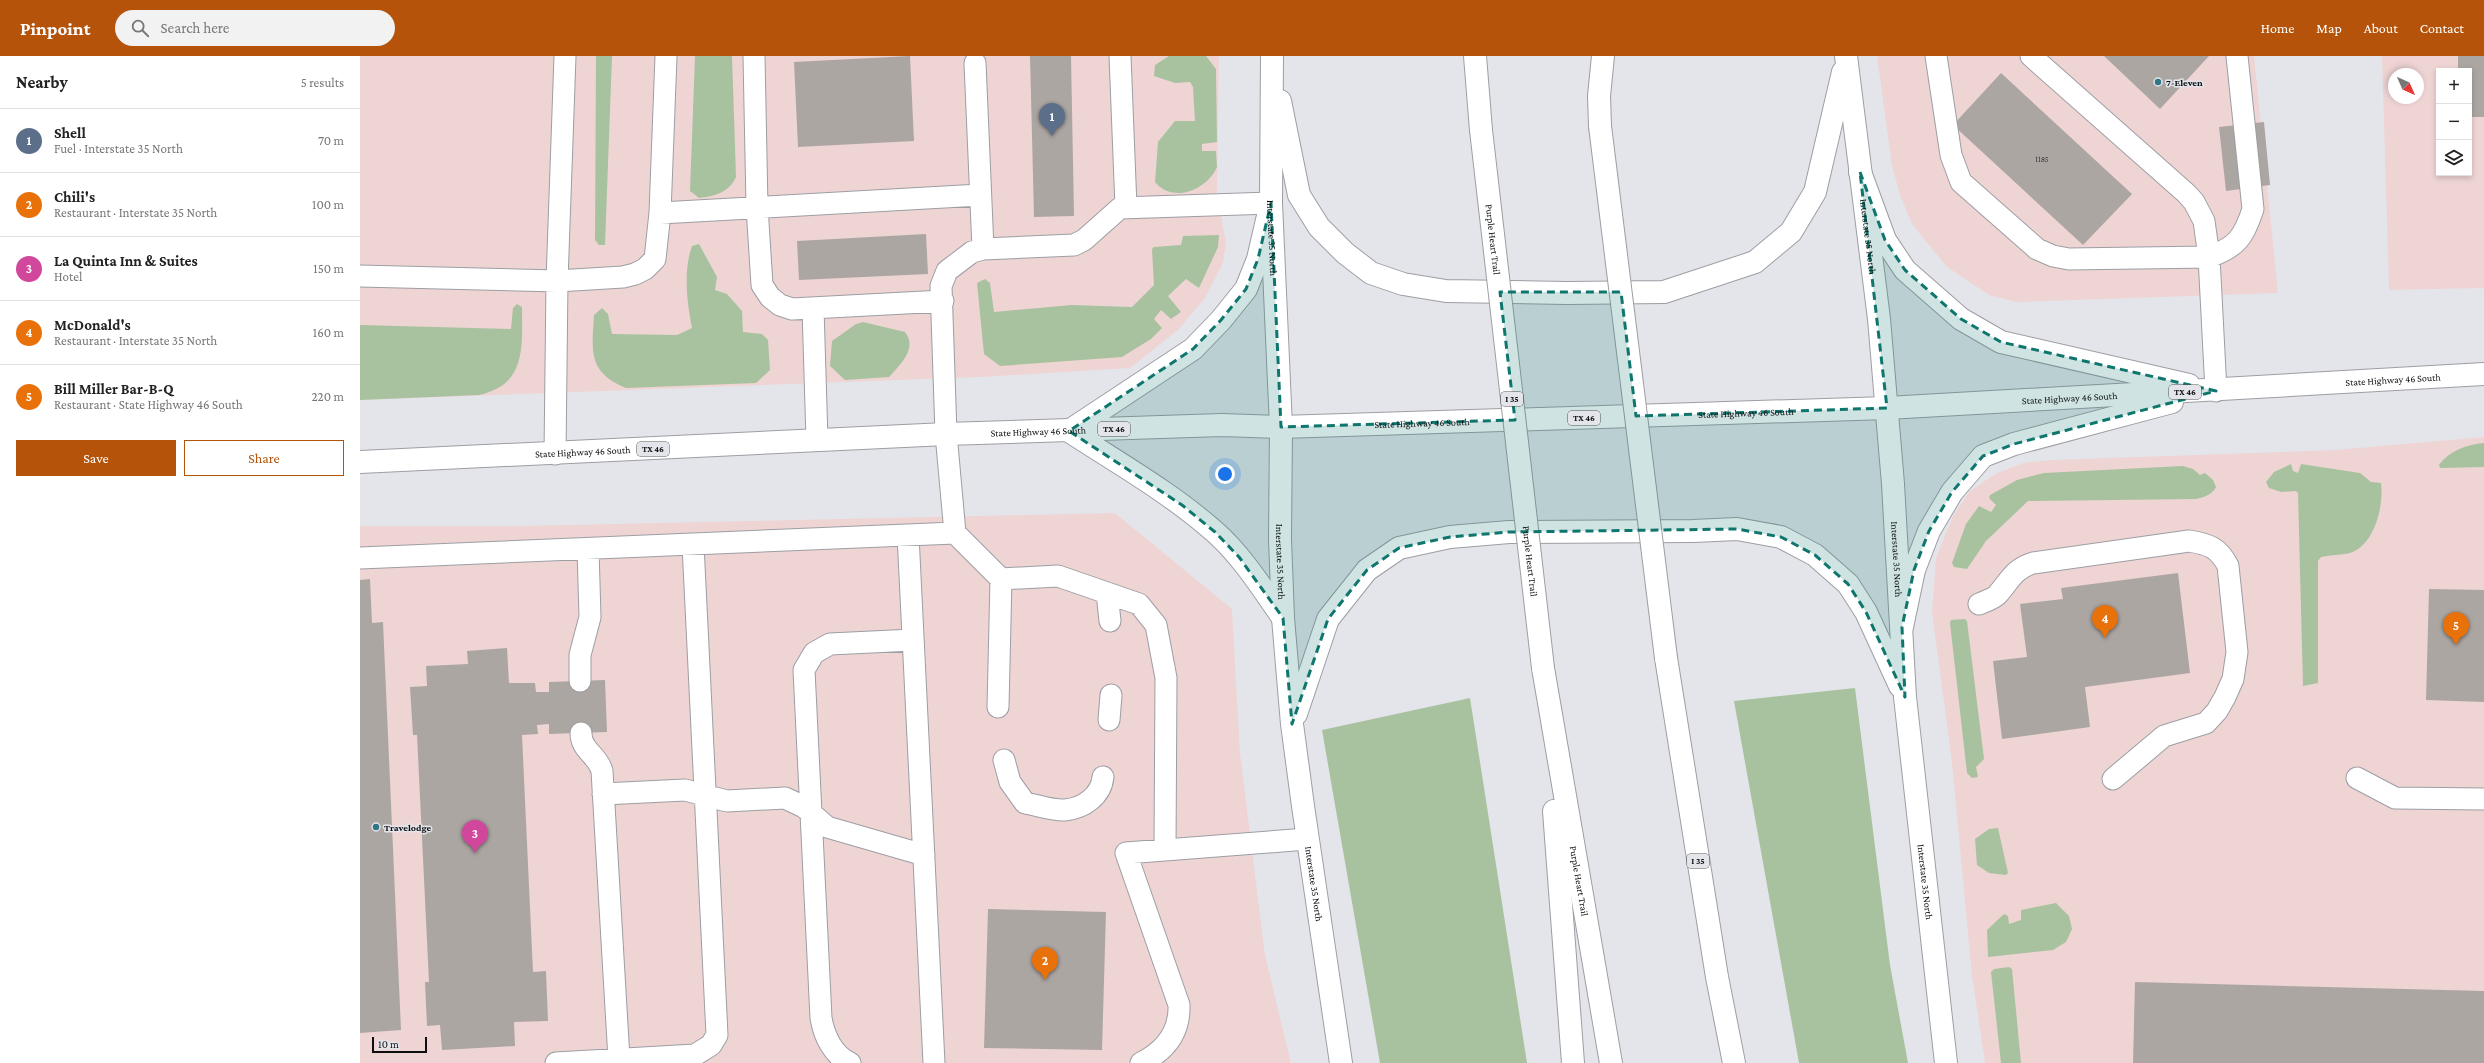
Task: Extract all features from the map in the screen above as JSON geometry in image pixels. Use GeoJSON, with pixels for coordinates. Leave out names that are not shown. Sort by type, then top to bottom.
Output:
{"type":"FeatureCollection","features":[{"type":"Feature","properties":{"kind":"main road"},"geometry":{"type":"LineString","coordinates":[[1272,56],[1299,195],[1319,228],[1345,253],[1371,273],[1403,284],[1446,291],[1567,293],[1664,292],[1755,262],[1791,232],[1815,192],[1846,57]]}},
{"type":"Feature","properties":{"kind":"main road","name":"Interstate 35 North"},"geometry":{"type":"LineString","coordinates":[[1272,56],[1271,203],[1281,428],[1280,540],[1283,618],[1292,724],[1307,839],[1341,1063]]}},
{"type":"Feature","properties":{"kind":"main road","name":"Purple Heart Trail"},"geometry":{"type":"LineString","coordinates":[[1475,56],[1481,130],[1544,668],[1611,1063]]}},
{"type":"Feature","properties":{"kind":"main road","name":"I 35"},"geometry":{"type":"LineString","coordinates":[[1596,56],[1600,126],[1666,658],[1717,977],[1734,1063]]}},
{"type":"Feature","properties":{"kind":"main road"},"geometry":{"type":"LineString","coordinates":[[1599,96],[1603,56]]}},
{"type":"Feature","properties":{"kind":"main road","name":"Interstate 35 North"},"geometry":{"type":"LineString","coordinates":[[1846,57],[1879,319],[1887,408],[1902,627],[1905,697],[1946,1063]]}},
{"type":"Feature","properties":{"kind":"main road"},"geometry":{"type":"LineString","coordinates":[[1860,172],[1885,240],[1905,270],[1962,319],[2001,342],[2216,391]]}},
{"type":"Feature","properties":{"kind":"main road"},"geometry":{"type":"LineString","coordinates":[[1271,203],[1258,259],[1246,289],[1221,320],[1193,349],[1069,431],[1182,505],[1216,532],[1240,557],[1283,618]]}},
{"type":"Feature","properties":{"kind":"main road","name":"State Highway 46 South"},"geometry":{"type":"LineString","coordinates":[[360,462],[555,454],[946,434],[1222,425],[1281,428],[1887,408],[2216,391],[2484,374]]}},
{"type":"Feature","properties":{"kind":"main road"},"geometry":{"type":"LineString","coordinates":[[1902,627],[1914,570],[1929,531],[1952,492],[1983,456],[2014,444],[2216,391]]}},
{"type":"Feature","properties":{"kind":"main road"},"geometry":{"type":"LineString","coordinates":[[1292,724],[1328,619],[1347,592],[1367,570],[1399,548],[1450,537],[1509,532],[1693,532],[1737,529],[1781,537],[1815,555],[1848,584],[1866,612],[1905,697]]}},
{"type":"Feature","properties":{"kind":"main road"},"geometry":{"type":"LineString","coordinates":[[1544,668],[1573,1063]]}},
{"type":"Feature","properties":{"kind":"lane"},"geometry":{"type":"LineString","coordinates":[[555,454],[557,281],[565,56]]}},
{"type":"Feature","properties":{"kind":"lane"},"geometry":{"type":"LineString","coordinates":[[360,276],[557,281],[623,276],[635,274],[645,269],[655,259],[660,213],[666,56]]}},
{"type":"Feature","properties":{"kind":"lane"},"geometry":{"type":"LineString","coordinates":[[754,56],[758,207],[762,285],[770,297],[780,304],[792,309],[943,301]]}},
{"type":"Feature","properties":{"kind":"lane"},"geometry":{"type":"LineString","coordinates":[[1120,56],[1126,207]]}},
{"type":"Feature","properties":{"kind":"lane"},"geometry":{"type":"LineString","coordinates":[[1936,56],[1951,155],[1956,172],[1961,182],[2037,249],[2069,259],[2209,257],[2227,251],[2241,237],[2248,226],[2253,209],[2237,56]]}},
{"type":"Feature","properties":{"kind":"lane"},"geometry":{"type":"LineString","coordinates":[[2031,56],[2194,202],[2204,221],[2209,257],[2216,391]]}},
{"type":"Feature","properties":{"kind":"lane"},"geometry":{"type":"LineString","coordinates":[[975,62],[983,249]]}},
{"type":"Feature","properties":{"kind":"lane"},"geometry":{"type":"LineString","coordinates":[[660,213],[980,195]]}},
{"type":"Feature","properties":{"kind":"lane"},"geometry":{"type":"LineString","coordinates":[[998,707],[1001,579],[955,533],[946,434],[943,301],[941,286],[947,270],[964,256],[983,249],[1074,245],[1084,240],[1114,212],[1126,207],[1271,203]]}},
{"type":"Feature","properties":{"kind":"lane"},"geometry":{"type":"LineString","coordinates":[[813,308],[817,440]]}},
{"type":"Feature","properties":{"kind":"lane"},"geometry":{"type":"LineString","coordinates":[[360,558],[955,533]]}},
{"type":"Feature","properties":{"kind":"lane"},"geometry":{"type":"LineString","coordinates":[[908,535],[934,1063]]}},
{"type":"Feature","properties":{"kind":"lane"},"geometry":{"type":"LineString","coordinates":[[1979,604],[1998,595],[2009,577],[2025,565],[2033,563],[2189,541],[2214,547],[2223,556],[2228,566],[2237,652],[2233,679],[2225,697],[2217,711],[2206,723],[2164,736],[2113,779]]}},
{"type":"Feature","properties":{"kind":"lane"},"geometry":{"type":"LineString","coordinates":[[556,1063],[695,1055],[712,1045],[716,1035],[706,796],[693,545]]}},
{"type":"Feature","properties":{"kind":"lane"},"geometry":{"type":"LineString","coordinates":[[580,680],[580,655],[590,617],[588,549]]}},
{"type":"Feature","properties":{"kind":"lane"},"geometry":{"type":"LineString","coordinates":[[1001,579],[1058,576],[1139,604],[1156,625],[1166,678],[1165,849]]}},
{"type":"Feature","properties":{"kind":"lane"},"geometry":{"type":"LineString","coordinates":[[1107,593],[1110,621]]}},
{"type":"Feature","properties":{"kind":"lane"},"geometry":{"type":"LineString","coordinates":[[850,1063],[836,1051],[823,1030],[804,670],[807,662],[814,654],[830,644],[913,640]]}},
{"type":"Feature","properties":{"kind":"lane"},"geometry":{"type":"LineString","coordinates":[[1109,720],[1111,696]]}},
{"type":"Feature","properties":{"kind":"lane"},"geometry":{"type":"LineString","coordinates":[[581,733],[583,745],[600,765],[619,1059]]}},
{"type":"Feature","properties":{"kind":"lane"},"geometry":{"type":"LineString","coordinates":[[1004,760],[1010,782],[1025,803],[1064,810],[1086,804],[1102,787],[1104,777]]}},
{"type":"Feature","properties":{"kind":"lane"},"geometry":{"type":"LineString","coordinates":[[2357,778],[2395,798],[2484,799]]}},
{"type":"Feature","properties":{"kind":"lane"},"geometry":{"type":"LineString","coordinates":[[603,794],[684,790],[727,801],[785,798],[804,806],[827,827],[924,855]]}},
{"type":"Feature","properties":{"kind":"lane"},"geometry":{"type":"LineString","coordinates":[[1141,1063],[1154,1056],[1172,1039],[1180,1017],[1179,1006],[1126,853],[1307,839]]}},
{"type":"Feature","properties":{"kind":"highlighted area"},"geometry":{"type":"Polygon","coordinates":[[[1860,172],[1885,240],[1905,270],[1961,319],[2001,342],[2216,391],[2014,444],[1983,456],[1952,492],[1929,531],[1914,570],[1902,627],[1905,697],[1866,612],[1848,584],[1815,555],[1781,537],[1737,529],[1509,532],[1450,537],[1399,548],[1367,570],[1328,619],[1292,724],[1283,618],[1239,557],[1215,532],[1182,505],[1069,431],[1193,349],[1221,320],[1246,289],[1258,259],[1271,203],[1281,427],[1515,420],[1500,292],[1621,292],[1636,416],[1887,408],[1860,172]]]}},
{"type":"Feature","properties":{"kind":"shaded area"},"geometry":{"type":"Polygon","coordinates":[[[360,56],[1219,56],[1217,194],[1226,243],[1223,263],[1205,298],[1178,330],[1130,368],[981,377],[360,400],[360,56]]]}},
{"type":"Feature","properties":{"kind":"shaded area"},"geometry":{"type":"Polygon","coordinates":[[[1877,56],[2254,56],[2278,293],[2016,302],[1989,295],[1947,267],[1912,224],[1900,195],[1892,166],[1877,56]]]}},
{"type":"Feature","properties":{"kind":"shaded area"},"geometry":{"type":"Polygon","coordinates":[[[2382,56],[2484,56],[2484,288],[2389,290],[2382,56]]]}},
{"type":"Feature","properties":{"kind":"shaded area"},"geometry":{"type":"Polygon","coordinates":[[[2484,437],[2484,1063],[1985,1063],[1972,976],[1952,763],[1932,612],[1936,558],[1953,516],[1969,492],[1995,474],[2023,463],[2052,460],[2335,450],[2484,437]]]}},
{"type":"Feature","properties":{"kind":"shaded area"},"geometry":{"type":"Polygon","coordinates":[[[1115,513],[1232,609],[1240,753],[1265,955],[1291,1063],[360,1063],[360,526],[519,526],[1115,513]]]}},
{"type":"Feature","properties":{"kind":"green space"},"geometry":{"type":"Polygon","coordinates":[[[596,56],[612,56],[605,245],[599,245],[595,240],[596,56]]]}},
{"type":"Feature","properties":{"kind":"green space"},"geometry":{"type":"Polygon","coordinates":[[[695,56],[732,56],[736,177],[729,187],[720,193],[699,198],[690,191],[695,56]]]}},
{"type":"Feature","properties":{"kind":"green space"},"geometry":{"type":"Polygon","coordinates":[[[1169,56],[1206,56],[1216,69],[1217,142],[1202,144],[1202,151],[1216,151],[1217,167],[1206,182],[1198,188],[1180,193],[1162,189],[1155,182],[1158,142],[1175,121],[1195,121],[1193,87],[1190,82],[1175,83],[1154,76],[1155,65],[1169,56]]]}},
{"type":"Feature","properties":{"kind":"green space"},"geometry":{"type":"Polygon","coordinates":[[[1219,235],[1218,247],[1199,288],[1186,279],[1168,296],[1181,312],[1171,319],[1161,310],[1154,319],[1162,328],[1151,339],[1122,357],[1000,366],[984,354],[977,283],[985,279],[990,283],[994,312],[1072,305],[1132,307],[1154,285],[1152,249],[1154,247],[1181,245],[1183,236],[1219,235]]]}},
{"type":"Feature","properties":{"kind":"green space"},"geometry":{"type":"Polygon","coordinates":[[[699,244],[717,277],[715,290],[727,294],[742,311],[743,332],[762,334],[768,340],[770,370],[756,383],[626,388],[613,382],[604,375],[598,367],[595,359],[593,349],[594,315],[602,308],[608,314],[612,334],[677,335],[692,328],[687,297],[687,276],[689,256],[692,246],[699,244]]]}},
{"type":"Feature","properties":{"kind":"green space"},"geometry":{"type":"Polygon","coordinates":[[[517,304],[522,307],[522,336],[518,362],[514,373],[506,383],[495,390],[479,395],[360,400],[360,325],[511,329],[513,308],[517,304]]]}},
{"type":"Feature","properties":{"kind":"green space"},"geometry":{"type":"Polygon","coordinates":[[[863,322],[905,332],[908,338],[910,345],[909,351],[889,377],[845,380],[830,366],[832,341],[856,324],[863,322]]]}},
{"type":"Feature","properties":{"kind":"green space"},"geometry":{"type":"Polygon","coordinates":[[[2484,443],[2484,467],[2440,468],[2439,465],[2443,460],[2453,452],[2471,445],[2484,443]]]}},
{"type":"Feature","properties":{"kind":"green space"},"geometry":{"type":"Polygon","coordinates":[[[2291,464],[2293,471],[2298,473],[2301,464],[2360,473],[2371,482],[2381,483],[2382,492],[2376,523],[2366,542],[2359,549],[2350,553],[2321,557],[2318,561],[2318,683],[2303,686],[2298,493],[2296,491],[2281,492],[2269,488],[2266,482],[2274,472],[2291,464]]]}},
{"type":"Feature","properties":{"kind":"green space"},"geometry":{"type":"Polygon","coordinates":[[[2183,466],[2193,469],[2200,475],[2205,473],[2213,480],[2216,487],[2214,490],[2208,495],[2196,499],[2028,501],[1986,541],[1967,569],[1954,567],[1952,563],[1966,524],[1979,506],[1991,512],[1996,505],[1989,498],[1990,495],[2017,480],[2044,473],[2183,466]]]}},
{"type":"Feature","properties":{"kind":"green space"},"geometry":{"type":"Polygon","coordinates":[[[1965,619],[1967,621],[1984,759],[1976,767],[1978,777],[1972,778],[1967,773],[1950,623],[1951,620],[1965,619]]]}},
{"type":"Feature","properties":{"kind":"green space"},"geometry":{"type":"Polygon","coordinates":[[[1855,688],[1890,965],[1908,1063],[1799,1063],[1734,701],[1855,688]]]}},
{"type":"Feature","properties":{"kind":"green space"},"geometry":{"type":"Polygon","coordinates":[[[1470,698],[1527,1063],[1380,1063],[1322,730],[1470,698]]]}},
{"type":"Feature","properties":{"kind":"green space"},"geometry":{"type":"Polygon","coordinates":[[[1998,828],[2008,873],[2006,875],[1989,873],[1977,865],[1975,839],[1989,829],[1998,828]]]}},
{"type":"Feature","properties":{"kind":"green space"},"geometry":{"type":"Polygon","coordinates":[[[2056,903],[2069,916],[2072,929],[2066,942],[2053,950],[1988,957],[1987,930],[2004,914],[2008,916],[2009,924],[2021,920],[2021,910],[2056,903]]]}},
{"type":"Feature","properties":{"kind":"green space"},"geometry":{"type":"Polygon","coordinates":[[[2009,967],[2012,969],[2021,1063],[2001,1063],[1991,972],[1994,969],[2009,967]]]}},
{"type":"Feature","properties":{"kind":"building"},"geometry":{"type":"Polygon","coordinates":[[[910,56],[914,141],[798,147],[794,62],[910,56]]]}},
{"type":"Feature","properties":{"kind":"building"},"geometry":{"type":"Polygon","coordinates":[[[1030,56],[1071,56],[1074,216],[1034,217],[1030,56]]]}},
{"type":"Feature","properties":{"kind":"building","name":"7-Eleven"},"geometry":{"type":"Polygon","coordinates":[[[2104,56],[2209,56],[2160,109],[2104,56]]]}},
{"type":"Feature","properties":{"kind":"building"},"geometry":{"type":"Polygon","coordinates":[[[2458,56],[2484,56],[2484,117],[2472,117],[2472,68],[2458,68],[2458,56]]]}},
{"type":"Feature","properties":{"kind":"building"},"geometry":{"type":"Polygon","coordinates":[[[2001,73],[2132,194],[2083,245],[1953,125],[2001,73]]]}},
{"type":"Feature","properties":{"kind":"building"},"geometry":{"type":"Polygon","coordinates":[[[2264,122],[2270,185],[2226,191],[2219,127],[2264,122]]]}},
{"type":"Feature","properties":{"kind":"building"},"geometry":{"type":"Polygon","coordinates":[[[926,234],[928,274],[799,280],[797,241],[926,234]]]}},
{"type":"Feature","properties":{"kind":"building"},"geometry":{"type":"Polygon","coordinates":[[[2178,573],[2190,673],[2085,687],[2090,727],[2002,739],[1993,661],[2027,657],[2020,604],[2063,599],[2061,588],[2178,573]]]}},
{"type":"Feature","properties":{"kind":"building","name":"Travelodge"},"geometry":{"type":"Polygon","coordinates":[[[370,579],[372,623],[383,622],[401,1030],[360,1033],[360,580],[370,579]]]}},
{"type":"Feature","properties":{"kind":"building"},"geometry":{"type":"Polygon","coordinates":[[[2429,589],[2484,590],[2484,702],[2426,700],[2429,589]]]}},
{"type":"Feature","properties":{"kind":"building"},"geometry":{"type":"Polygon","coordinates":[[[507,648],[509,683],[535,683],[536,692],[549,692],[549,682],[605,680],[607,732],[549,734],[549,724],[537,725],[538,734],[522,735],[533,972],[546,971],[548,1021],[514,1022],[515,1046],[442,1050],[440,1025],[427,1026],[425,982],[429,982],[417,735],[413,735],[410,687],[427,686],[426,666],[468,664],[467,651],[507,648]]]}},
{"type":"Feature","properties":{"kind":"building"},"geometry":{"type":"Polygon","coordinates":[[[988,909],[1106,912],[1102,1050],[984,1048],[988,909]]]}},
{"type":"Feature","properties":{"kind":"building"},"geometry":{"type":"Polygon","coordinates":[[[2135,982],[2484,991],[2484,1063],[2133,1063],[2135,982]]]}},
{"type":"Feature","properties":{"kind":"place","name":"7-Eleven"},"geometry":{"type":"Point","coordinates":[2158,82]}},
{"type":"Feature","properties":{"kind":"place","name":"Shell"},"geometry":{"type":"Point","coordinates":[1052,136]}},
{"type":"Feature","properties":{"kind":"place","name":"McDonald's"},"geometry":{"type":"Point","coordinates":[2105,638]}},
{"type":"Feature","properties":{"kind":"place","name":"Bill Miller Bar-B-Q"},"geometry":{"type":"Point","coordinates":[2456,645]}},
{"type":"Feature","properties":{"kind":"place","name":"Travelodge"},"geometry":{"type":"Point","coordinates":[376,827]}},
{"type":"Feature","properties":{"kind":"place","name":"La Quinta Inn & Suites"},"geometry":{"type":"Point","coordinates":[475,853]}},
{"type":"Feature","properties":{"kind":"place","name":"Chili's"},"geometry":{"type":"Point","coordinates":[1045,980]}}]}
